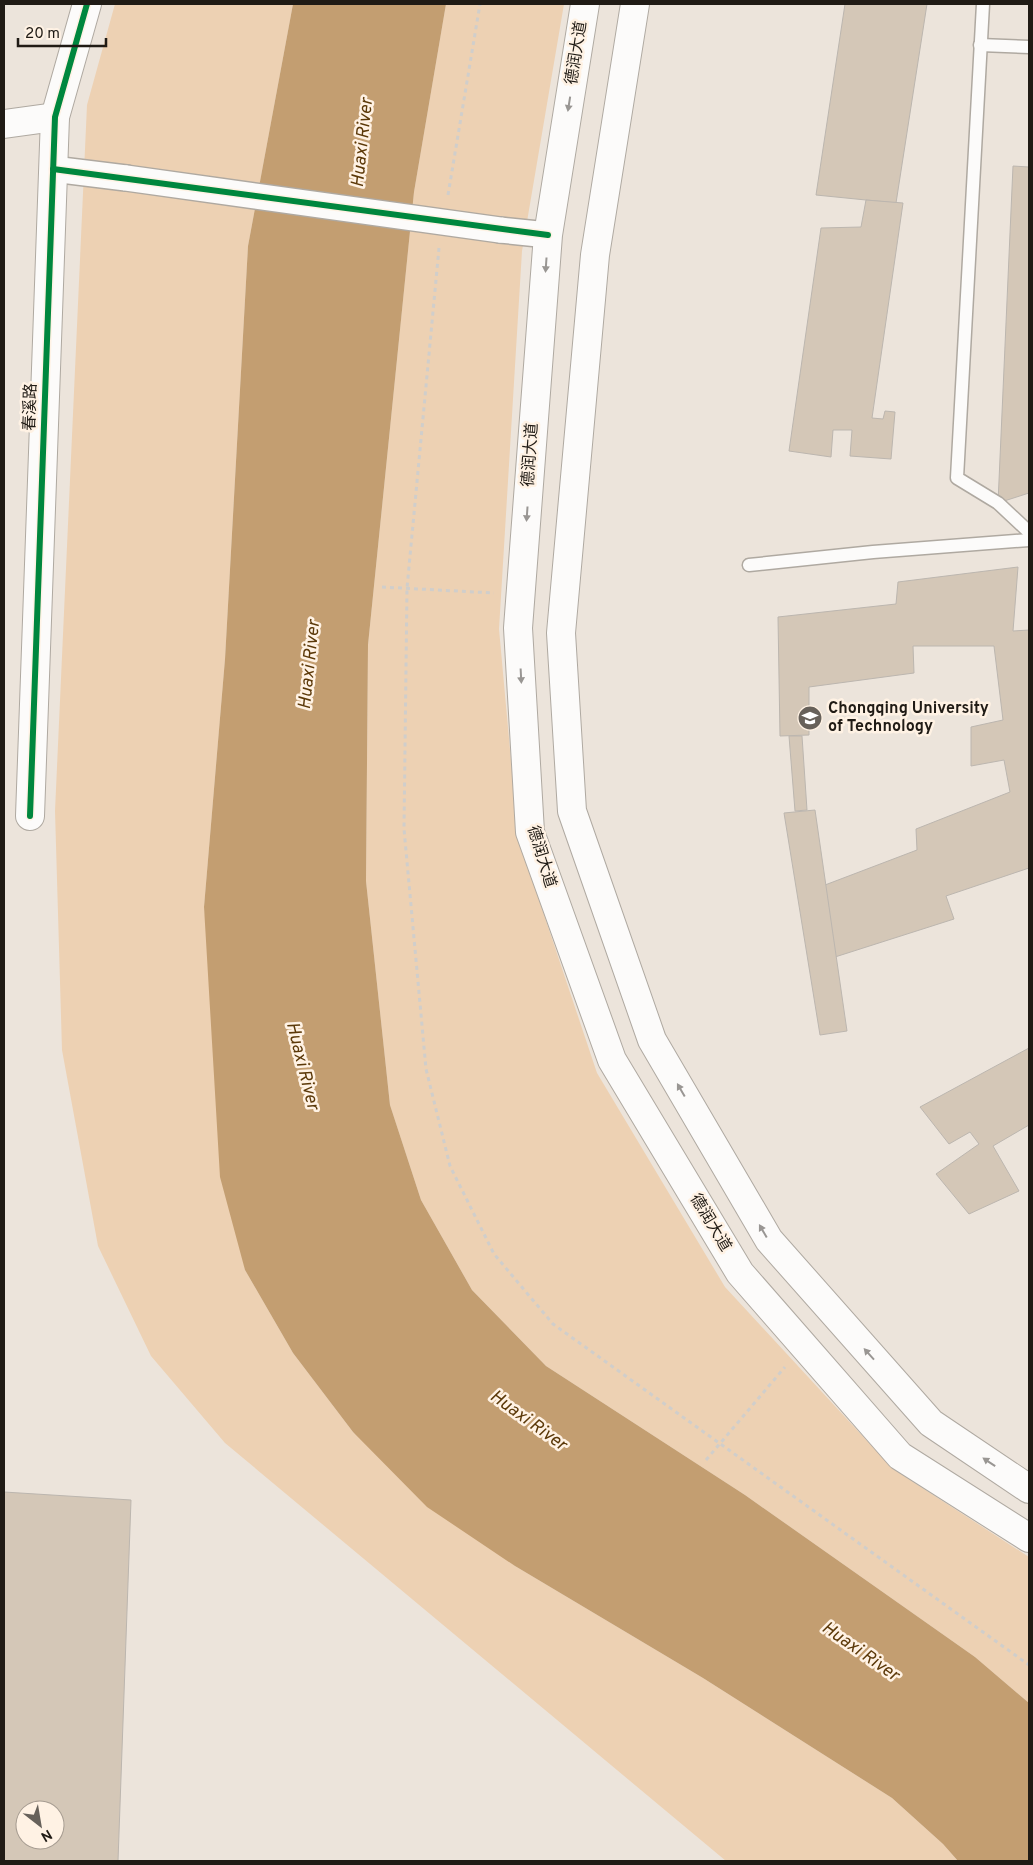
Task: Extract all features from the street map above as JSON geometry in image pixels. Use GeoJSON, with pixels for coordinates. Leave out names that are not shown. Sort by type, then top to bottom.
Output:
{"type":"FeatureCollection","features":[{"type":"Feature","properties":{"kind":"main road","name":"春溪路"},"geometry":{"type":"LineString","coordinates":[[30,816],[55,117],[87,4]]}},
{"type":"Feature","properties":{"kind":"main road","name":"德润大道"},"geometry":{"type":"LineString","coordinates":[[585,4],[548,235],[518,628],[530,832],[612,1060],[740,1273],[900,1456],[1029,1538]]}},
{"type":"Feature","properties":{"kind":"main road"},"geometry":{"type":"LineString","coordinates":[[635,4],[595,255],[561,633],[572,811],[652,1040],[769,1240],[931,1423],[1029,1489]]}},
{"type":"Feature","properties":{"kind":"main road"},"geometry":{"type":"LineString","coordinates":[[4,124],[55,117]]}},
{"type":"Feature","properties":{"kind":"street"},"geometry":{"type":"LineString","coordinates":[[53,169],[548,235]]}},
{"type":"Feature","properties":{"kind":"lane"},"geometry":{"type":"LineString","coordinates":[[982,4],[957,478],[998,503],[1029,532]]}},
{"type":"Feature","properties":{"kind":"lane"},"geometry":{"type":"LineString","coordinates":[[980,45],[1029,47]]}},
{"type":"Feature","properties":{"kind":"lane"},"geometry":{"type":"LineString","coordinates":[[749,565],[873,552],[1029,540]]}},
{"type":"Feature","properties":{"kind":"path"},"geometry":{"type":"LineString","coordinates":[[382,587],[502,594]]}},
{"type":"Feature","properties":{"kind":"path"},"geometry":{"type":"LineString","coordinates":[[706,1460],[786,1366]]}},
{"type":"Feature","properties":{"kind":"shaded area"},"geometry":{"type":"Polygon","coordinates":[[[115,4],[293,4],[248,246],[225,659],[204,907],[245,1270],[293,1353],[353,1432],[515,1566],[703,1678],[892,1798],[943,1844],[958,1861],[726,1861],[225,1443],[151,1356],[98,1246],[62,1050],[55,811],[87,105],[115,4]]]}},
{"type":"Feature","properties":{"kind":"shaded area"},"geometry":{"type":"Polygon","coordinates":[[[446,4],[564,4],[522,251],[499,629],[518,837],[597,1073],[725,1287],[893,1469],[1029,1557],[1029,1703],[975,1657],[745,1495],[546,1366],[472,1290],[421,1200],[390,1105],[366,881],[368,645],[414,192],[446,4]]]}},
{"type":"Feature","properties":{"kind":"water","name":"Huaxi River"},"geometry":{"type":"Polygon","coordinates":[[[293,4],[446,4],[414,192],[368,645],[366,881],[390,1105],[421,1200],[472,1290],[546,1366],[745,1495],[975,1657],[1029,1703],[1029,1861],[958,1861],[943,1844],[892,1798],[703,1678],[515,1566],[427,1507],[353,1432],[293,1353],[245,1270],[220,1177],[204,907],[225,659],[248,246],[293,4]]]}},
{"type":"Feature","properties":{"kind":"building"},"geometry":{"type":"Polygon","coordinates":[[[845,4],[927,4],[896,203],[816,195],[845,4]]]}},
{"type":"Feature","properties":{"kind":"building"},"geometry":{"type":"Polygon","coordinates":[[[1013,166],[1029,167],[1029,493],[998,503],[1013,166]]]}},
{"type":"Feature","properties":{"kind":"building"},"geometry":{"type":"Polygon","coordinates":[[[866,200],[903,203],[872,418],[883,419],[885,411],[895,412],[891,459],[850,456],[852,430],[833,430],[831,457],[789,451],[821,228],[861,227],[866,200]]]}},
{"type":"Feature","properties":{"kind":"building"},"geometry":{"type":"Polygon","coordinates":[[[1018,567],[1013,631],[1029,630],[1029,868],[946,896],[954,919],[835,957],[825,885],[917,850],[916,829],[1010,792],[1004,760],[971,766],[971,727],[1003,720],[994,646],[913,646],[914,673],[809,687],[809,735],[780,736],[778,617],[896,604],[898,582],[1018,567]]]}},
{"type":"Feature","properties":{"kind":"building"},"geometry":{"type":"Polygon","coordinates":[[[789,736],[802,736],[807,810],[795,811],[789,736]]]}},
{"type":"Feature","properties":{"kind":"building"},"geometry":{"type":"Polygon","coordinates":[[[815,810],[847,1031],[820,1035],[784,813],[815,810]]]}},
{"type":"Feature","properties":{"kind":"building"},"geometry":{"type":"Polygon","coordinates":[[[1029,1048],[1029,1125],[993,1146],[1019,1191],[969,1214],[936,1174],[979,1144],[970,1132],[949,1144],[920,1107],[1029,1048]]]}},
{"type":"Feature","properties":{"kind":"building"},"geometry":{"type":"Polygon","coordinates":[[[4,1492],[131,1500],[118,1861],[4,1861],[4,1492]]]}},
{"type":"Feature","properties":{"kind":"cycle path"},"geometry":{"type":"LineString","coordinates":[[30,816],[55,117],[87,4]]}},
{"type":"Feature","properties":{"kind":"cycle path"},"geometry":{"type":"LineString","coordinates":[[53,169],[548,235]]}},
{"type":"Feature","properties":{"kind":"place","name":"Chongqing University of Technology"},"geometry":{"type":"Point","coordinates":[810,718]}}]}
